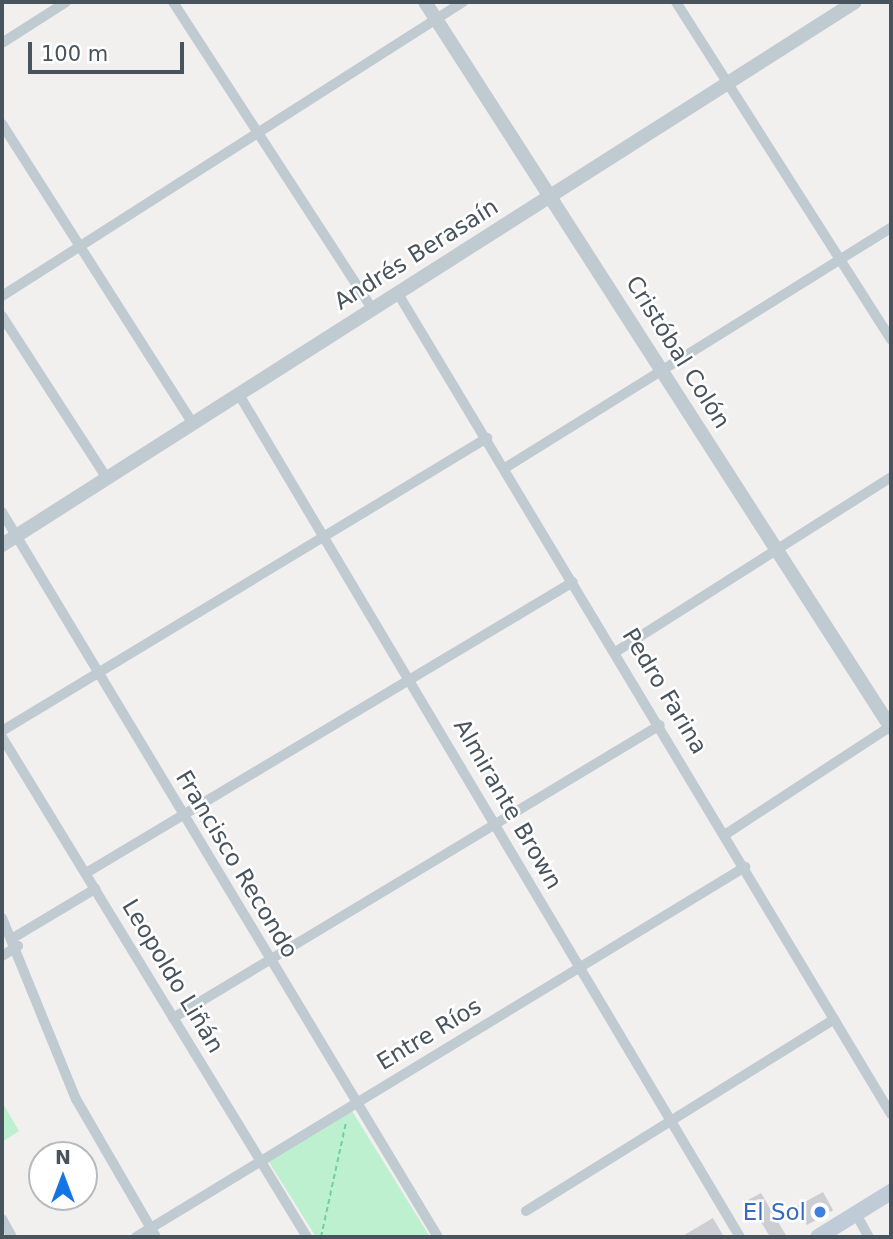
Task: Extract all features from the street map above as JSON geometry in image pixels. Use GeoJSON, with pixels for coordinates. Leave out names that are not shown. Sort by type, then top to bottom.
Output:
{"type":"FeatureCollection","features":[{"type":"Feature","properties":{"kind":"main road"},"geometry":{"type":"LineString","coordinates":[[818,1237],[891,1192]]}},
{"type":"Feature","properties":{"kind":"street"},"geometry":{"type":"LineString","coordinates":[[2,43],[66,2]]}},
{"type":"Feature","properties":{"kind":"street"},"geometry":{"type":"LineString","coordinates":[[173,2],[372,309]]}},
{"type":"Feature","properties":{"kind":"street","name":"Cristóbal Colón"},"geometry":{"type":"LineString","coordinates":[[425,2],[552,194],[891,727]]}},
{"type":"Feature","properties":{"kind":"street"},"geometry":{"type":"LineString","coordinates":[[2,296],[463,2]]}},
{"type":"Feature","properties":{"kind":"street"},"geometry":{"type":"LineString","coordinates":[[676,2],[891,339]]}},
{"type":"Feature","properties":{"kind":"street","name":"Andrés Berasaín"},"geometry":{"type":"LineString","coordinates":[[2,545],[855,2]]}},
{"type":"Feature","properties":{"kind":"street"},"geometry":{"type":"LineString","coordinates":[[2,124],[192,422]]}},
{"type":"Feature","properties":{"kind":"street"},"geometry":{"type":"LineString","coordinates":[[505,468],[891,228]]}},
{"type":"Feature","properties":{"kind":"street","name":"Pedro Farina"},"geometry":{"type":"LineString","coordinates":[[397,292],[617,651],[891,1114]]}},
{"type":"Feature","properties":{"kind":"street"},"geometry":{"type":"LineString","coordinates":[[2,316],[106,477]]}},
{"type":"Feature","properties":{"kind":"street","name":"Almirante Brown"},"geometry":{"type":"LineString","coordinates":[[238,393],[579,967],[673,1120],[740,1237]]}},
{"type":"Feature","properties":{"kind":"street"},"geometry":{"type":"LineString","coordinates":[[2,738],[98,672],[487,438]]}},
{"type":"Feature","properties":{"kind":"street"},"geometry":{"type":"LineString","coordinates":[[617,651],[891,477]]}},
{"type":"Feature","properties":{"kind":"street","name":"Francisco Recondo"},"geometry":{"type":"LineString","coordinates":[[2,512],[270,959],[353,1105],[438,1237]]}},
{"type":"Feature","properties":{"kind":"street"},"geometry":{"type":"LineString","coordinates":[[86,873],[573,582]]}},
{"type":"Feature","properties":{"kind":"street"},"geometry":{"type":"LineString","coordinates":[[173,1017],[660,725]]}},
{"type":"Feature","properties":{"kind":"street"},"geometry":{"type":"LineString","coordinates":[[726,834],[891,727]]}},
{"type":"Feature","properties":{"kind":"street","name":"Leopoldo Liñán"},"geometry":{"type":"LineString","coordinates":[[2,738],[307,1237]]}},
{"type":"Feature","properties":{"kind":"street","name":"Entre Ríos"},"geometry":{"type":"LineString","coordinates":[[136,1237],[153,1233],[261,1161],[744,867]]}},
{"type":"Feature","properties":{"kind":"street"},"geometry":{"type":"LineString","coordinates":[[2,956],[15,942],[96,889]]}},
{"type":"Feature","properties":{"kind":"street"},"geometry":{"type":"LineString","coordinates":[[2,918],[15,942],[76,1099],[153,1233]]}},
{"type":"Feature","properties":{"kind":"street"},"geometry":{"type":"LineString","coordinates":[[526,1211],[834,1019]]}},
{"type":"Feature","properties":{"kind":"street"},"geometry":{"type":"LineString","coordinates":[[856,1214],[869,1237]]}},
{"type":"Feature","properties":{"kind":"street"},"geometry":{"type":"LineString","coordinates":[[2,1219],[12,1237]]}},
{"type":"Feature","properties":{"kind":"path"},"geometry":{"type":"LineString","coordinates":[[321,1237],[353,1105]]}},
{"type":"Feature","properties":{"kind":"green space"},"geometry":{"type":"Polygon","coordinates":[[[2,1102],[19,1131],[2,1142],[2,1102]]]}},
{"type":"Feature","properties":{"kind":"green space"},"geometry":{"type":"Polygon","coordinates":[[[352,1111],[430,1237],[316,1237],[269,1162],[352,1111]]]}},
{"type":"Feature","properties":{"kind":"building"},"geometry":{"type":"Polygon","coordinates":[[[823,1192],[833,1210],[807,1225],[797,1207],[823,1192]]]}},
{"type":"Feature","properties":{"kind":"building"},"geometry":{"type":"Polygon","coordinates":[[[761,1193],[787,1237],[770,1237],[748,1200],[761,1193]]]}},
{"type":"Feature","properties":{"kind":"building"},"geometry":{"type":"Polygon","coordinates":[[[713,1218],[724,1237],[681,1237],[713,1218]]]}},
{"type":"Feature","properties":{"kind":"place","name":"El Sol"},"geometry":{"type":"Point","coordinates":[820,1212]}}]}
